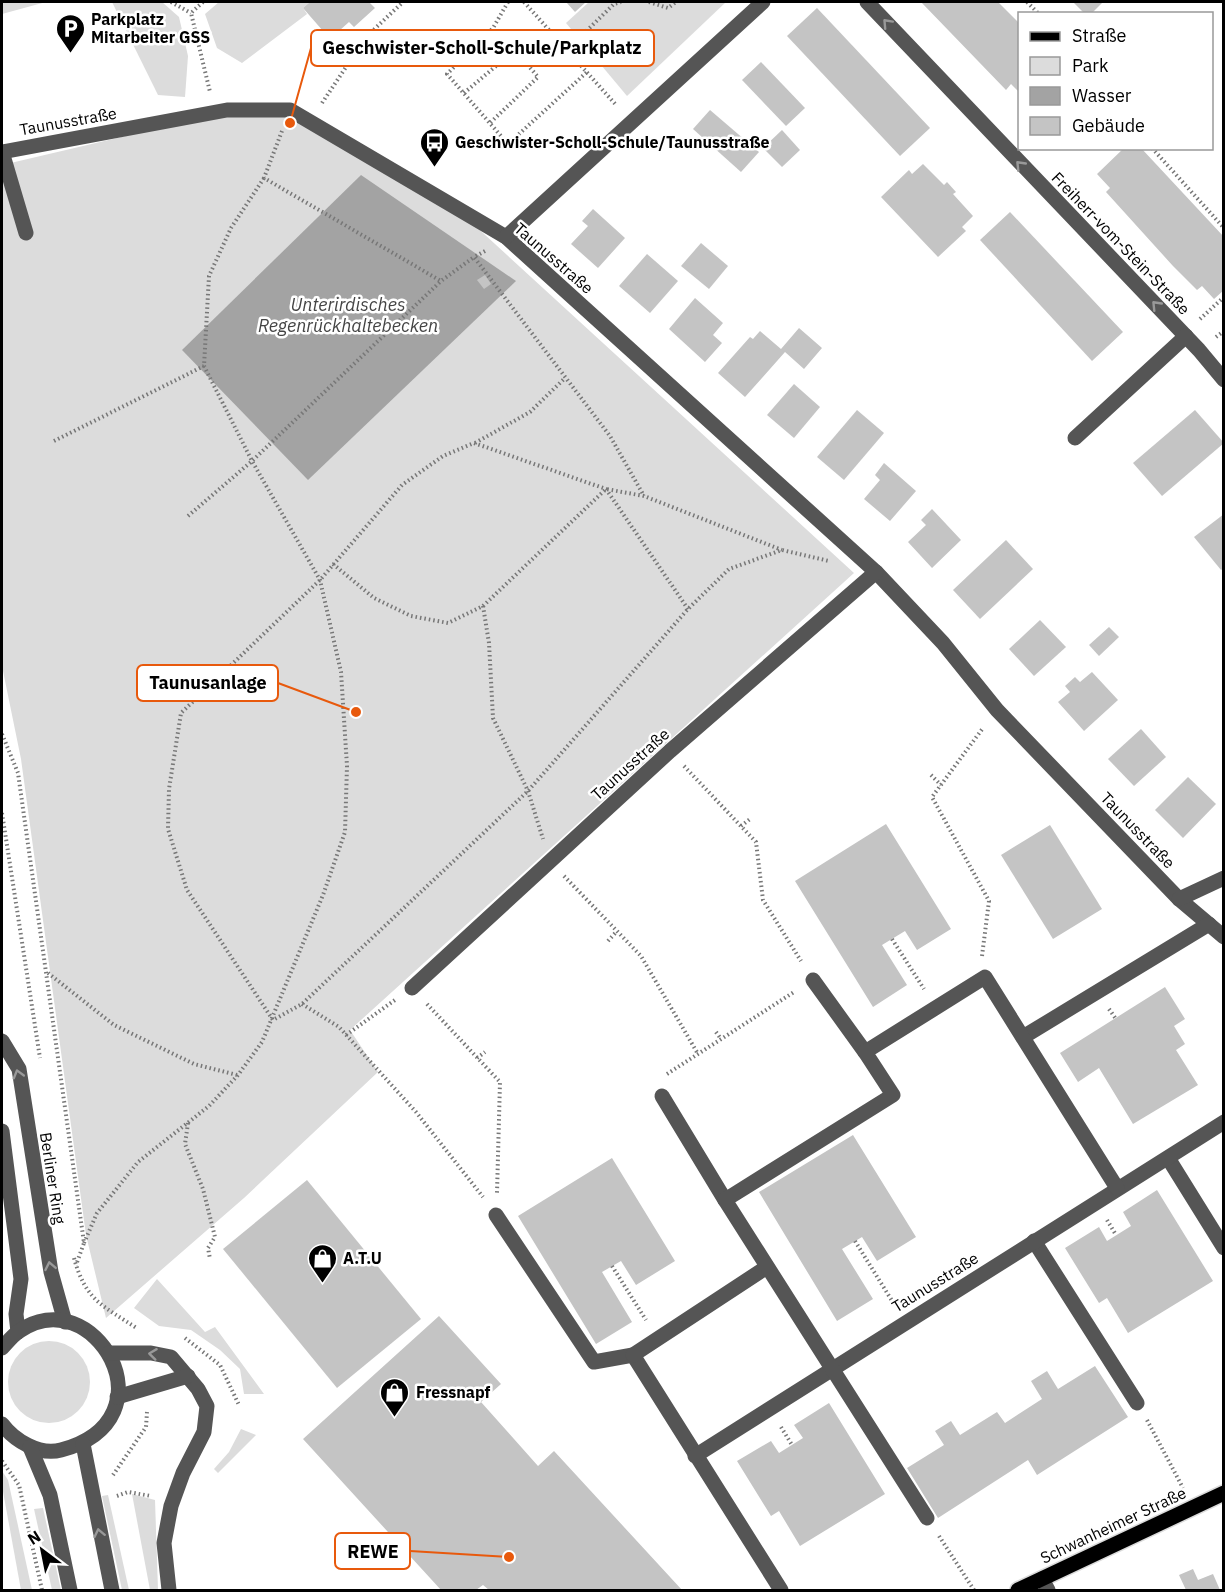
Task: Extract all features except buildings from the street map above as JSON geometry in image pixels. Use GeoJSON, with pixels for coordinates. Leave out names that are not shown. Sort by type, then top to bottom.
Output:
{"type":"FeatureCollection","features":[{"type":"Feature","properties":{"kind":"main road","name":"Schwanheimer Straße"},"geometry":{"type":"LineString","coordinates":[[1018,1590],[1045,1585],[1224,1493]]}},
{"type":"Feature","properties":{"kind":"street"},"geometry":{"type":"LineString","coordinates":[[506,237],[764,2]]}},
{"type":"Feature","properties":{"kind":"street","name":"Freiherr-vom-Stein-Straße"},"geometry":{"type":"LineString","coordinates":[[867,2],[1185,335],[1224,380]]}},
{"type":"Feature","properties":{"kind":"street","name":"Taunusstraße"},"geometry":{"type":"LineString","coordinates":[[2,152],[241,109],[290,110],[506,237],[876,572],[943,643],[997,710],[1179,899],[1224,938]]}},
{"type":"Feature","properties":{"kind":"street"},"geometry":{"type":"LineString","coordinates":[[2,152],[26,232]]}},
{"type":"Feature","properties":{"kind":"street"},"geometry":{"type":"LineString","coordinates":[[1075,438],[1185,335]]}},
{"type":"Feature","properties":{"kind":"street","name":"Taunusstraße"},"geometry":{"type":"LineString","coordinates":[[411,988],[670,751],[876,572]]}},
{"type":"Feature","properties":{"kind":"street"},"geometry":{"type":"LineString","coordinates":[[1179,899],[1224,878]]}},
{"type":"Feature","properties":{"kind":"street"},"geometry":{"type":"LineString","coordinates":[[1023,1037],[1209,924]]}},
{"type":"Feature","properties":{"kind":"street"},"geometry":{"type":"LineString","coordinates":[[865,1052],[985,977],[1117,1188]]}},
{"type":"Feature","properties":{"kind":"street"},"geometry":{"type":"LineString","coordinates":[[725,1200],[893,1095],[813,980]]}},
{"type":"Feature","properties":{"kind":"street","name":"Berliner Ring"},"geometry":{"type":"LineString","coordinates":[[2,1042],[19,1070],[51,1272],[65,1322]]}},
{"type":"Feature","properties":{"kind":"street"},"geometry":{"type":"LineString","coordinates":[[662,1096],[767,1267],[927,1518]]}},
{"type":"Feature","properties":{"kind":"street","name":"Taunusstraße"},"geometry":{"type":"LineString","coordinates":[[695,1456],[1224,1122]]}},
{"type":"Feature","properties":{"kind":"street"},"geometry":{"type":"LineString","coordinates":[[2,1131],[21,1279],[16,1314],[18,1332]]}},
{"type":"Feature","properties":{"kind":"street"},"geometry":{"type":"LineString","coordinates":[[1168,1158],[1224,1248]]}},
{"type":"Feature","properties":{"kind":"street"},"geometry":{"type":"LineString","coordinates":[[496,1215],[594,1362],[633,1355],[767,1267]]}},
{"type":"Feature","properties":{"kind":"street"},"geometry":{"type":"LineString","coordinates":[[1035,1241],[1137,1404]]}},
{"type":"Feature","properties":{"kind":"street"},"geometry":{"type":"LineString","coordinates":[[2,1348],[18,1332],[32,1324],[65,1322],[92,1334],[109,1353],[115,1367],[117,1397],[111,1416],[99,1432],[83,1444],[57,1451],[30,1447],[9,1434],[2,1424]]}},
{"type":"Feature","properties":{"kind":"street"},"geometry":{"type":"LineString","coordinates":[[109,1353],[150,1353],[171,1357],[188,1376],[207,1406],[204,1432],[183,1473],[172,1501],[164,1543],[169,1590]]}},
{"type":"Feature","properties":{"kind":"street"},"geometry":{"type":"LineString","coordinates":[[633,1355],[781,1590]]}},
{"type":"Feature","properties":{"kind":"street"},"geometry":{"type":"LineString","coordinates":[[117,1397],[188,1376]]}},
{"type":"Feature","properties":{"kind":"street"},"geometry":{"type":"LineString","coordinates":[[83,1444],[112,1590]]}},
{"type":"Feature","properties":{"kind":"street"},"geometry":{"type":"LineString","coordinates":[[30,1447],[50,1495],[70,1590]]}},
{"type":"Feature","properties":{"kind":"path"},"geometry":{"type":"LineString","coordinates":[[171,2],[191,13],[214,113]]}},
{"type":"Feature","properties":{"kind":"path"},"geometry":{"type":"LineString","coordinates":[[191,13],[203,2]]}},
{"type":"Feature","properties":{"kind":"path"},"geometry":{"type":"LineString","coordinates":[[310,121],[366,37],[403,2]]}},
{"type":"Feature","properties":{"kind":"path"},"geometry":{"type":"LineString","coordinates":[[508,2],[493,28],[447,74],[508,144],[587,72]]}},
{"type":"Feature","properties":{"kind":"path"},"geometry":{"type":"LineString","coordinates":[[524,2],[616,106]]}},
{"type":"Feature","properties":{"kind":"path"},"geometry":{"type":"LineString","coordinates":[[567,50],[614,4],[621,2]]}},
{"type":"Feature","properties":{"kind":"path"},"geometry":{"type":"LineString","coordinates":[[649,2],[668,8],[676,2]]}},
{"type":"Feature","properties":{"kind":"path"},"geometry":{"type":"LineString","coordinates":[[464,93],[515,50],[538,76],[490,123]]}},
{"type":"Feature","properties":{"kind":"path"},"geometry":{"type":"LineString","coordinates":[[76,1266],[97,1213],[138,1162],[209,1106],[238,1075],[262,1042],[323,895],[345,832],[347,766],[341,672],[320,579],[252,461],[204,366],[210,276],[231,228],[264,178],[290,110]]}},
{"type":"Feature","properties":{"kind":"path"},"geometry":{"type":"LineString","coordinates":[[1154,150],[1224,228]]}},
{"type":"Feature","properties":{"kind":"path"},"geometry":{"type":"LineString","coordinates":[[264,178],[441,281]]}},
{"type":"Feature","properties":{"kind":"path"},"geometry":{"type":"LineString","coordinates":[[188,516],[252,461],[441,281],[506,237]]}},
{"type":"Feature","properties":{"kind":"path"},"geometry":{"type":"LineString","coordinates":[[474,257],[610,435],[644,496]]}},
{"type":"Feature","properties":{"kind":"path"},"geometry":{"type":"LineString","coordinates":[[1185,335],[1224,297]]}},
{"type":"Feature","properties":{"kind":"path"},"geometry":{"type":"LineString","coordinates":[[54,441],[204,366]]}},
{"type":"Feature","properties":{"kind":"path"},"geometry":{"type":"LineString","coordinates":[[273,1020],[187,890],[168,829],[169,789],[181,712],[320,579],[402,485],[442,456],[474,443],[530,412],[565,378]]}},
{"type":"Feature","properties":{"kind":"path"},"geometry":{"type":"LineString","coordinates":[[474,443],[606,489],[644,496],[782,550],[834,562]]}},
{"type":"Feature","properties":{"kind":"path"},"geometry":{"type":"LineString","coordinates":[[333,564],[374,598],[411,616],[448,623],[483,606],[606,489]]}},
{"type":"Feature","properties":{"kind":"path"},"geometry":{"type":"LineString","coordinates":[[606,489],[688,609]]}},
{"type":"Feature","properties":{"kind":"path"},"geometry":{"type":"LineString","coordinates":[[273,1020],[302,1005],[528,791],[688,609],[729,569],[782,550]]}},
{"type":"Feature","properties":{"kind":"path"},"geometry":{"type":"LineString","coordinates":[[483,606],[489,643],[493,718],[528,791],[550,862],[641,956],[698,1054]]}},
{"type":"Feature","properties":{"kind":"path"},"geometry":{"type":"LineString","coordinates":[[985,977],[981,960],[989,900],[932,796],[997,710]]}},
{"type":"Feature","properties":{"kind":"path"},"geometry":{"type":"LineString","coordinates":[[2,734],[18,773],[48,973],[84,1243]]}},
{"type":"Feature","properties":{"kind":"path"},"geometry":{"type":"LineString","coordinates":[[662,1096],[654,1082],[813,980],[763,900],[756,842],[670,751]]}},
{"type":"Feature","properties":{"kind":"path"},"geometry":{"type":"LineString","coordinates":[[931,775],[941,785]]}},
{"type":"Feature","properties":{"kind":"path"},"geometry":{"type":"LineString","coordinates":[[2,813],[42,1068]]}},
{"type":"Feature","properties":{"kind":"path"},"geometry":{"type":"LineString","coordinates":[[741,826],[750,819]]}},
{"type":"Feature","properties":{"kind":"path"},"geometry":{"type":"LineString","coordinates":[[608,941],[617,931]]}},
{"type":"Feature","properties":{"kind":"path"},"geometry":{"type":"LineString","coordinates":[[892,939],[936,1008]]}},
{"type":"Feature","properties":{"kind":"path"},"geometry":{"type":"LineString","coordinates":[[48,973],[114,1025],[194,1064],[238,1075]]}},
{"type":"Feature","properties":{"kind":"path"},"geometry":{"type":"LineString","coordinates":[[346,1035],[411,988],[500,1082],[496,1215]]}},
{"type":"Feature","properties":{"kind":"path"},"geometry":{"type":"LineString","coordinates":[[302,1005],[339,1027],[416,1112],[496,1215]]}},
{"type":"Feature","properties":{"kind":"path"},"geometry":{"type":"LineString","coordinates":[[716,1032],[721,1039]]}},
{"type":"Feature","properties":{"kind":"path"},"geometry":{"type":"LineString","coordinates":[[477,1058],[485,1052]]}},
{"type":"Feature","properties":{"kind":"path"},"geometry":{"type":"LineString","coordinates":[[189,1122],[185,1144],[203,1189],[215,1237],[208,1248],[210,1259]]}},
{"type":"Feature","properties":{"kind":"path"},"geometry":{"type":"LineString","coordinates":[[855,1241],[906,1322]]}},
{"type":"Feature","properties":{"kind":"path"},"geometry":{"type":"LineString","coordinates":[[72,1250],[78,1277],[90,1295],[141,1331]]}},
{"type":"Feature","properties":{"kind":"path"},"geometry":{"type":"LineString","coordinates":[[612,1266],[658,1339]]}},
{"type":"Feature","properties":{"kind":"path"},"geometry":{"type":"LineString","coordinates":[[119,1506],[113,1475],[146,1427],[147,1407]]}},
{"type":"Feature","properties":{"kind":"path"},"geometry":{"type":"LineString","coordinates":[[1148,1422],[1193,1507]]}},
{"type":"Feature","properties":{"kind":"path"},"geometry":{"type":"LineString","coordinates":[[2,1461],[19,1485],[42,1590]]}},
{"type":"Feature","properties":{"kind":"path"},"geometry":{"type":"LineString","coordinates":[[117,1496],[128,1492],[172,1501]]}},
{"type":"Feature","properties":{"kind":"path"},"geometry":{"type":"LineString","coordinates":[[936,1531],[974,1590]]}},
{"type":"Feature","properties":{"kind":"green space"},"geometry":{"type":"Polygon","coordinates":[[[2,2],[46,2],[2,14],[2,2]]]}},
{"type":"Feature","properties":{"kind":"green space"},"geometry":{"type":"Polygon","coordinates":[[[112,2],[162,2],[179,17],[188,56],[185,97],[158,95],[112,2]]]}},
{"type":"Feature","properties":{"kind":"green space"},"geometry":{"type":"Polygon","coordinates":[[[219,2],[310,2],[303,8],[307,14],[242,63],[217,48],[205,14],[219,2]]]}},
{"type":"Feature","properties":{"kind":"green space"},"geometry":{"type":"Polygon","coordinates":[[[589,2],[726,2],[627,96],[566,23],[589,2]]]}},
{"type":"Feature","properties":{"kind":"green space"},"geometry":{"type":"Polygon","coordinates":[[[241,109],[290,110],[459,211],[854,573],[350,1030],[378,1072],[244,1198],[106,1318],[86,1235],[21,759],[2,666],[2,165],[241,109]]]}},
{"type":"Feature","properties":{"kind":"green space"},"geometry":{"type":"Polygon","coordinates":[[[157,1279],[205,1332],[215,1327],[264,1394],[244,1394],[240,1369],[220,1350],[191,1330],[159,1326],[134,1308],[157,1279]]]}},
{"type":"Feature","properties":{"kind":"green space"},"geometry":{"type":"Polygon","coordinates":[[[49,1341],[65,1344],[78,1353],[87,1366],[90,1382],[87,1398],[78,1411],[65,1420],[49,1423],[33,1420],[20,1411],[11,1398],[8,1382],[11,1366],[20,1353],[33,1344],[49,1341]]]}},
{"type":"Feature","properties":{"kind":"green space"},"geometry":{"type":"Polygon","coordinates":[[[241,1429],[256,1435],[218,1473],[214,1469],[229,1452],[241,1429]]]}},
{"type":"Feature","properties":{"kind":"green space"},"geometry":{"type":"Polygon","coordinates":[[[2,1471],[8,1480],[32,1590],[21,1590],[2,1486],[2,1471]]]}},
{"type":"Feature","properties":{"kind":"green space"},"geometry":{"type":"Polygon","coordinates":[[[132,1494],[155,1500],[158,1590],[150,1590],[132,1494]]]}},
{"type":"Feature","properties":{"kind":"green space"},"geometry":{"type":"Polygon","coordinates":[[[108,1495],[129,1590],[122,1590],[102,1496],[108,1495]]]}},
{"type":"Feature","properties":{"kind":"green space"},"geometry":{"type":"Polygon","coordinates":[[[43,1508],[61,1590],[52,1590],[34,1509],[43,1508]]]}},
{"type":"Feature","properties":{"kind":"water","name":"Unterirdisches Regenrückhaltebecken"},"geometry":{"type":"Polygon","coordinates":[[[361,175],[516,281],[308,480],[182,350],[361,175]]]}},
{"type":"Feature","properties":{"kind":"place","name":"Parkplatz Mitarbeiter GSS"},"geometry":{"type":"Point","coordinates":[70,54]}},
{"type":"Feature","properties":{"kind":"place","name":"Geschwister-Scholl-Schule/Parkplatz"},"geometry":{"type":"Point","coordinates":[290,123]}},
{"type":"Feature","properties":{"kind":"place","name":"Geschwister-Scholl-Schule/Taunusstraße"},"geometry":{"type":"Point","coordinates":[434,168]}},
{"type":"Feature","properties":{"kind":"place","name":"Taunusanlage"},"geometry":{"type":"Point","coordinates":[356,712]}},
{"type":"Feature","properties":{"kind":"place","name":"A.T.U"},"geometry":{"type":"Point","coordinates":[322,1284]}},
{"type":"Feature","properties":{"kind":"place","name":"Fressnapf"},"geometry":{"type":"Point","coordinates":[395,1418]}},
{"type":"Feature","properties":{"kind":"place","name":"REWE"},"geometry":{"type":"Point","coordinates":[509,1557]}}]}
